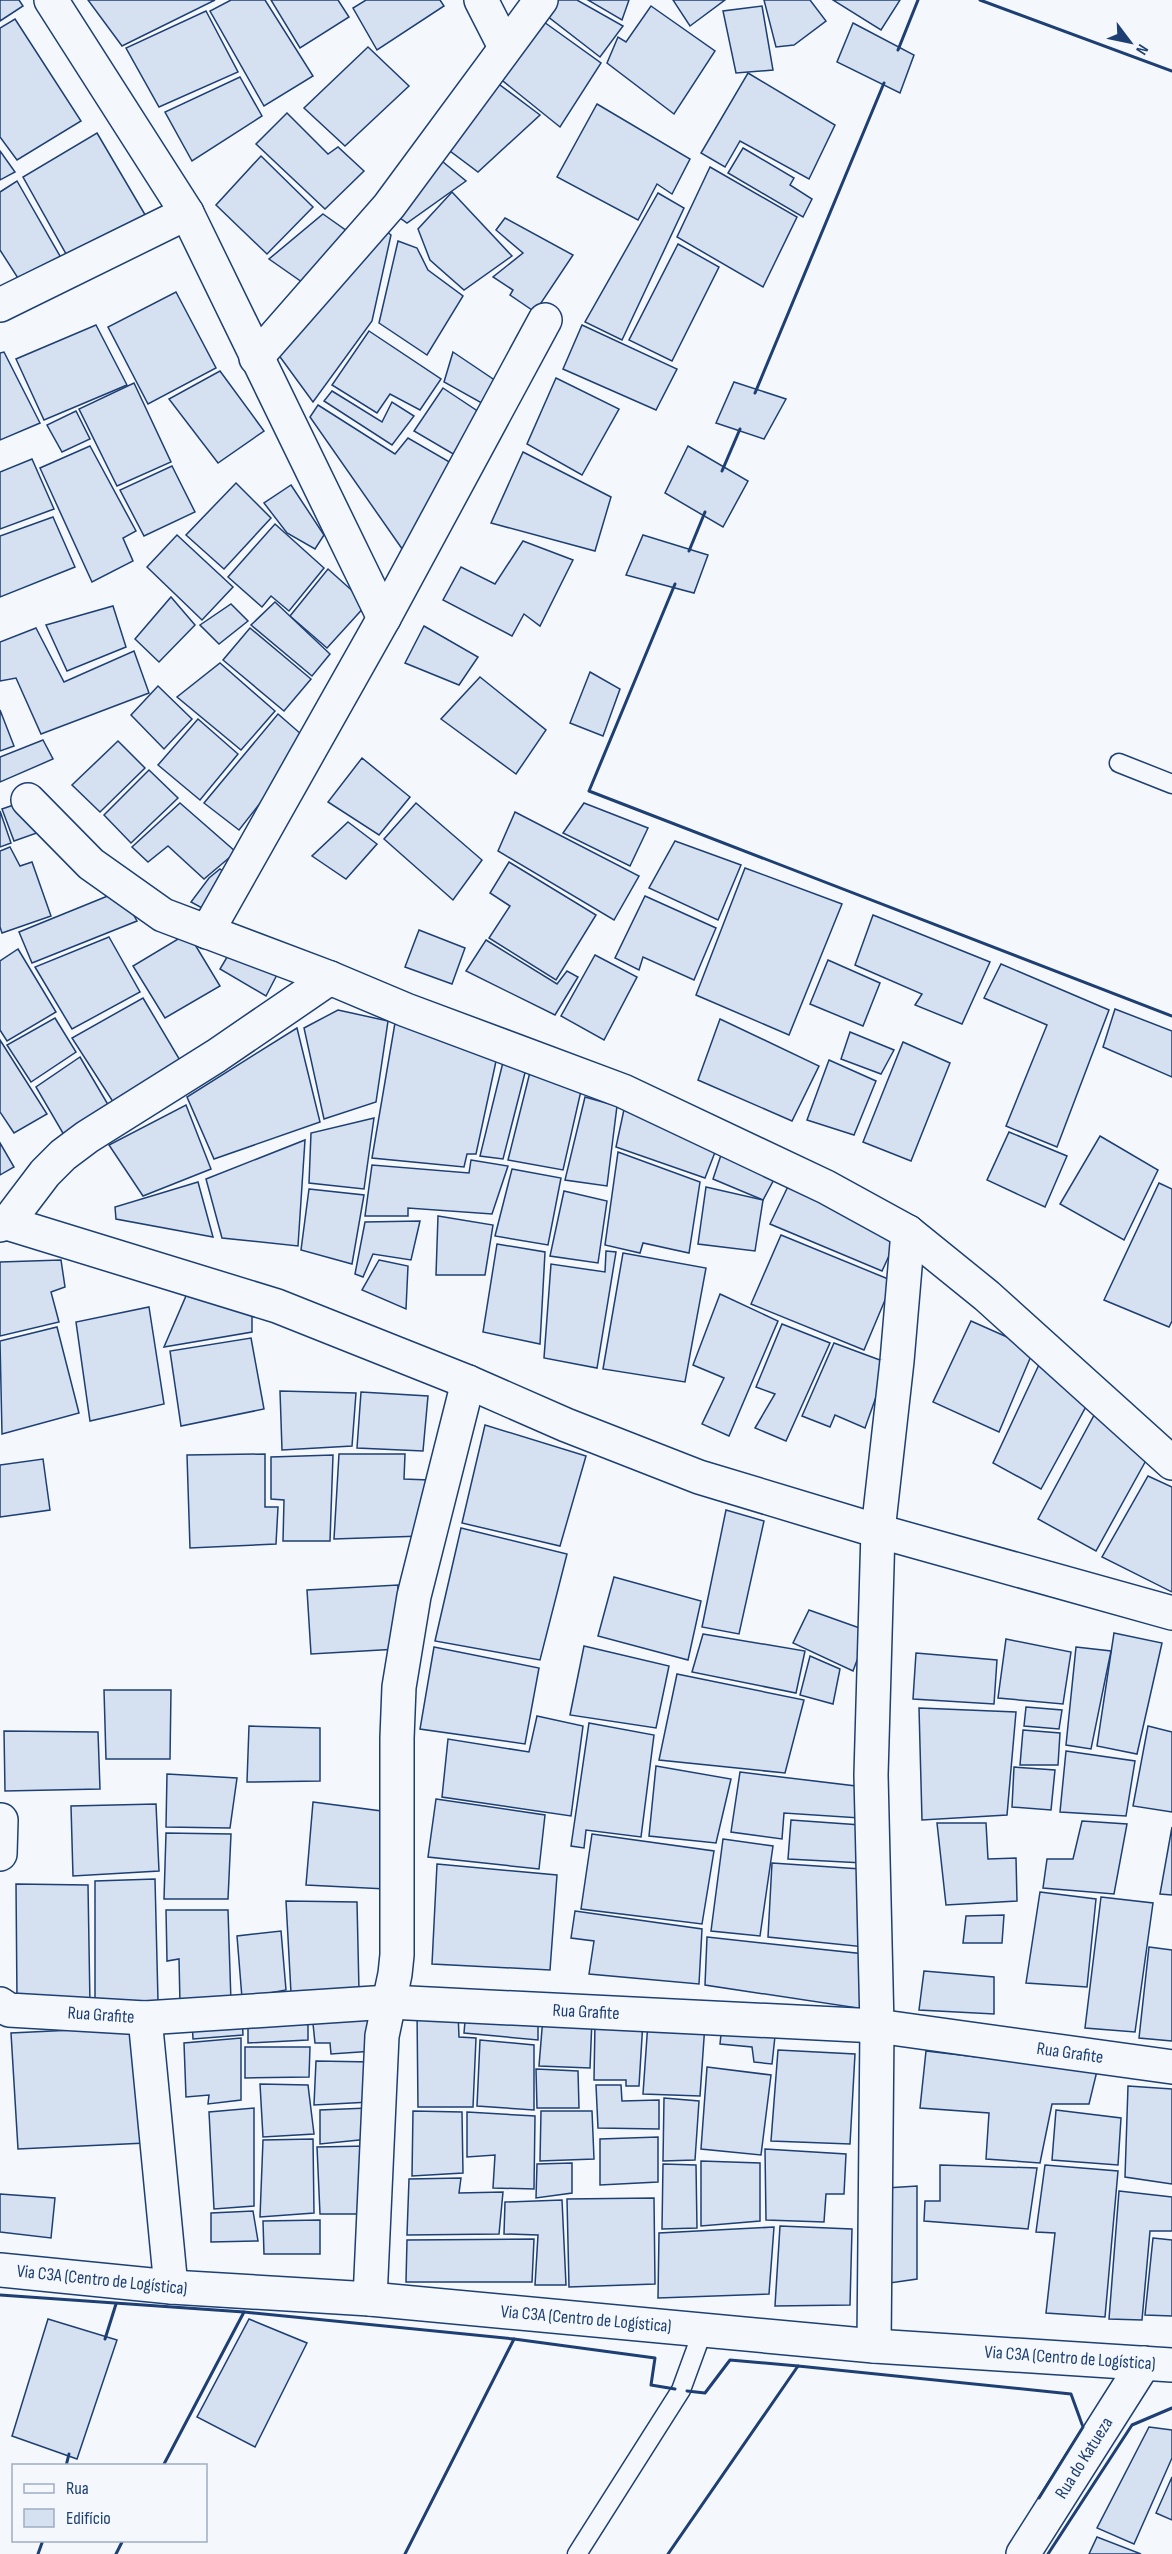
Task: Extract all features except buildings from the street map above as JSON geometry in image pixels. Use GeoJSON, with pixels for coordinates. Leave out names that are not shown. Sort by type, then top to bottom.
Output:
{"type":"FeatureCollection","features":[{"type":"Feature","properties":{"kind":"street"},"geometry":{"type":"LineString","coordinates":[[51,0],[187,213],[384,618]]}},
{"type":"Feature","properties":{"kind":"street"},"geometry":{"type":"LineString","coordinates":[[481,0],[505,47]]}},
{"type":"Feature","properties":{"kind":"street"},"geometry":{"type":"LineString","coordinates":[[256,358],[389,206],[540,0]]}},
{"type":"Feature","properties":{"kind":"street"},"geometry":{"type":"LineString","coordinates":[[0,305],[187,213]]}},
{"type":"Feature","properties":{"kind":"street"},"geometry":{"type":"LineString","coordinates":[[207,932],[384,618],[545,320]]}},
{"type":"Feature","properties":{"kind":"street"},"geometry":{"type":"LineString","coordinates":[[28,800],[91,864],[163,915],[330,978],[406,1010],[623,1091],[826,1187],[908,1232],[987,1296],[1172,1463]]}},
{"type":"Feature","properties":{"kind":"street"},"geometry":{"type":"LineString","coordinates":[[330,978],[216,1056],[87,1137],[63,1155],[3,1224],[277,1306],[699,1477],[878,1531],[1172,1613]]}},
{"type":"Feature","properties":{"kind":"street"},"geometry":{"type":"LineString","coordinates":[[874,2346],[877,2026],[871,1775],[878,1531],[897,1361],[908,1232]]}},
{"type":"Feature","properties":{"kind":"street"},"geometry":{"type":"LineString","coordinates":[[370,2299],[382,2036],[397,1955],[399,1687],[414,1596],[468,1382]]}},
{"type":"Feature","properties":{"kind":"street"},"geometry":{"type":"LineString","coordinates":[[0,1854],[1,1820]]}},
{"type":"Feature","properties":{"kind":"street","name":"Rua Grafite"},"geometry":{"type":"LineString","coordinates":[[0,2004],[9,2010],[145,2018],[389,2002],[877,2026],[1172,2067]]}},
{"type":"Feature","properties":{"kind":"street"},"geometry":{"type":"LineString","coordinates":[[145,2018],[171,2287]]}},
{"type":"Feature","properties":{"kind":"street","name":"Via C3A (Centro de Logística)"},"geometry":{"type":"LineString","coordinates":[[0,2270],[171,2287],[370,2299],[874,2346],[1158,2364]]}},
{"type":"Feature","properties":{"kind":"street","name":"Rua do Katueza"},"geometry":{"type":"LineString","coordinates":[[1023,2554],[1158,2364]]}},
{"type":"Feature","properties":{"kind":"lane"},"geometry":{"type":"LineString","coordinates":[[1119,763],[1172,784]]}},
{"type":"Feature","properties":{"kind":"lane"},"geometry":{"type":"LineString","coordinates":[[577,2554],[681,2390],[703,2330]]}},
{"type":"Feature","properties":{"kind":"wall"},"geometry":{"type":"LineString","coordinates":[[898,50],[918,0]]}},
{"type":"Feature","properties":{"kind":"wall"},"geometry":{"type":"LineString","coordinates":[[980,0],[1172,71]]}},
{"type":"Feature","properties":{"kind":"wall"},"geometry":{"type":"LineString","coordinates":[[755,393],[884,83]]}},
{"type":"Feature","properties":{"kind":"wall"},"geometry":{"type":"LineString","coordinates":[[722,471],[740,429]]}},
{"type":"Feature","properties":{"kind":"wall"},"geometry":{"type":"LineString","coordinates":[[689,551],[705,512]]}},
{"type":"Feature","properties":{"kind":"wall"},"geometry":{"type":"LineString","coordinates":[[675,584],[589,791],[1172,1016]]}},
{"type":"Feature","properties":{"kind":"wall"},"geometry":{"type":"LineString","coordinates":[[0,2295],[244,2312],[514,2339],[655,2358],[651,2385],[675,2389]]}},
{"type":"Feature","properties":{"kind":"wall"},"geometry":{"type":"LineString","coordinates":[[105,2339],[116,2304]]}},
{"type":"Feature","properties":{"kind":"wall"},"geometry":{"type":"LineString","coordinates":[[164,2464],[244,2312]]}},
{"type":"Feature","properties":{"kind":"wall"},"geometry":{"type":"LineString","coordinates":[[405,2554],[514,2339]]}},
{"type":"Feature","properties":{"kind":"wall"},"geometry":{"type":"LineString","coordinates":[[687,2391],[705,2393],[730,2360],[798,2366]]}},
{"type":"Feature","properties":{"kind":"wall"},"geometry":{"type":"LineString","coordinates":[[668,2554],[798,2366],[1071,2394],[1083,2427],[1039,2498]]}},
{"type":"Feature","properties":{"kind":"wall"},"geometry":{"type":"LineString","coordinates":[[1048,2554],[1132,2425],[1172,2408]]}},
{"type":"Feature","properties":{"kind":"wall"},"geometry":{"type":"LineString","coordinates":[[66,2464],[69,2454]]}},
{"type":"Feature","properties":{"kind":"wall"},"geometry":{"type":"LineString","coordinates":[[38,2554],[42,2542]]}},
{"type":"Feature","properties":{"kind":"wall"},"geometry":{"type":"LineString","coordinates":[[116,2554],[122,2542]]}}]}
